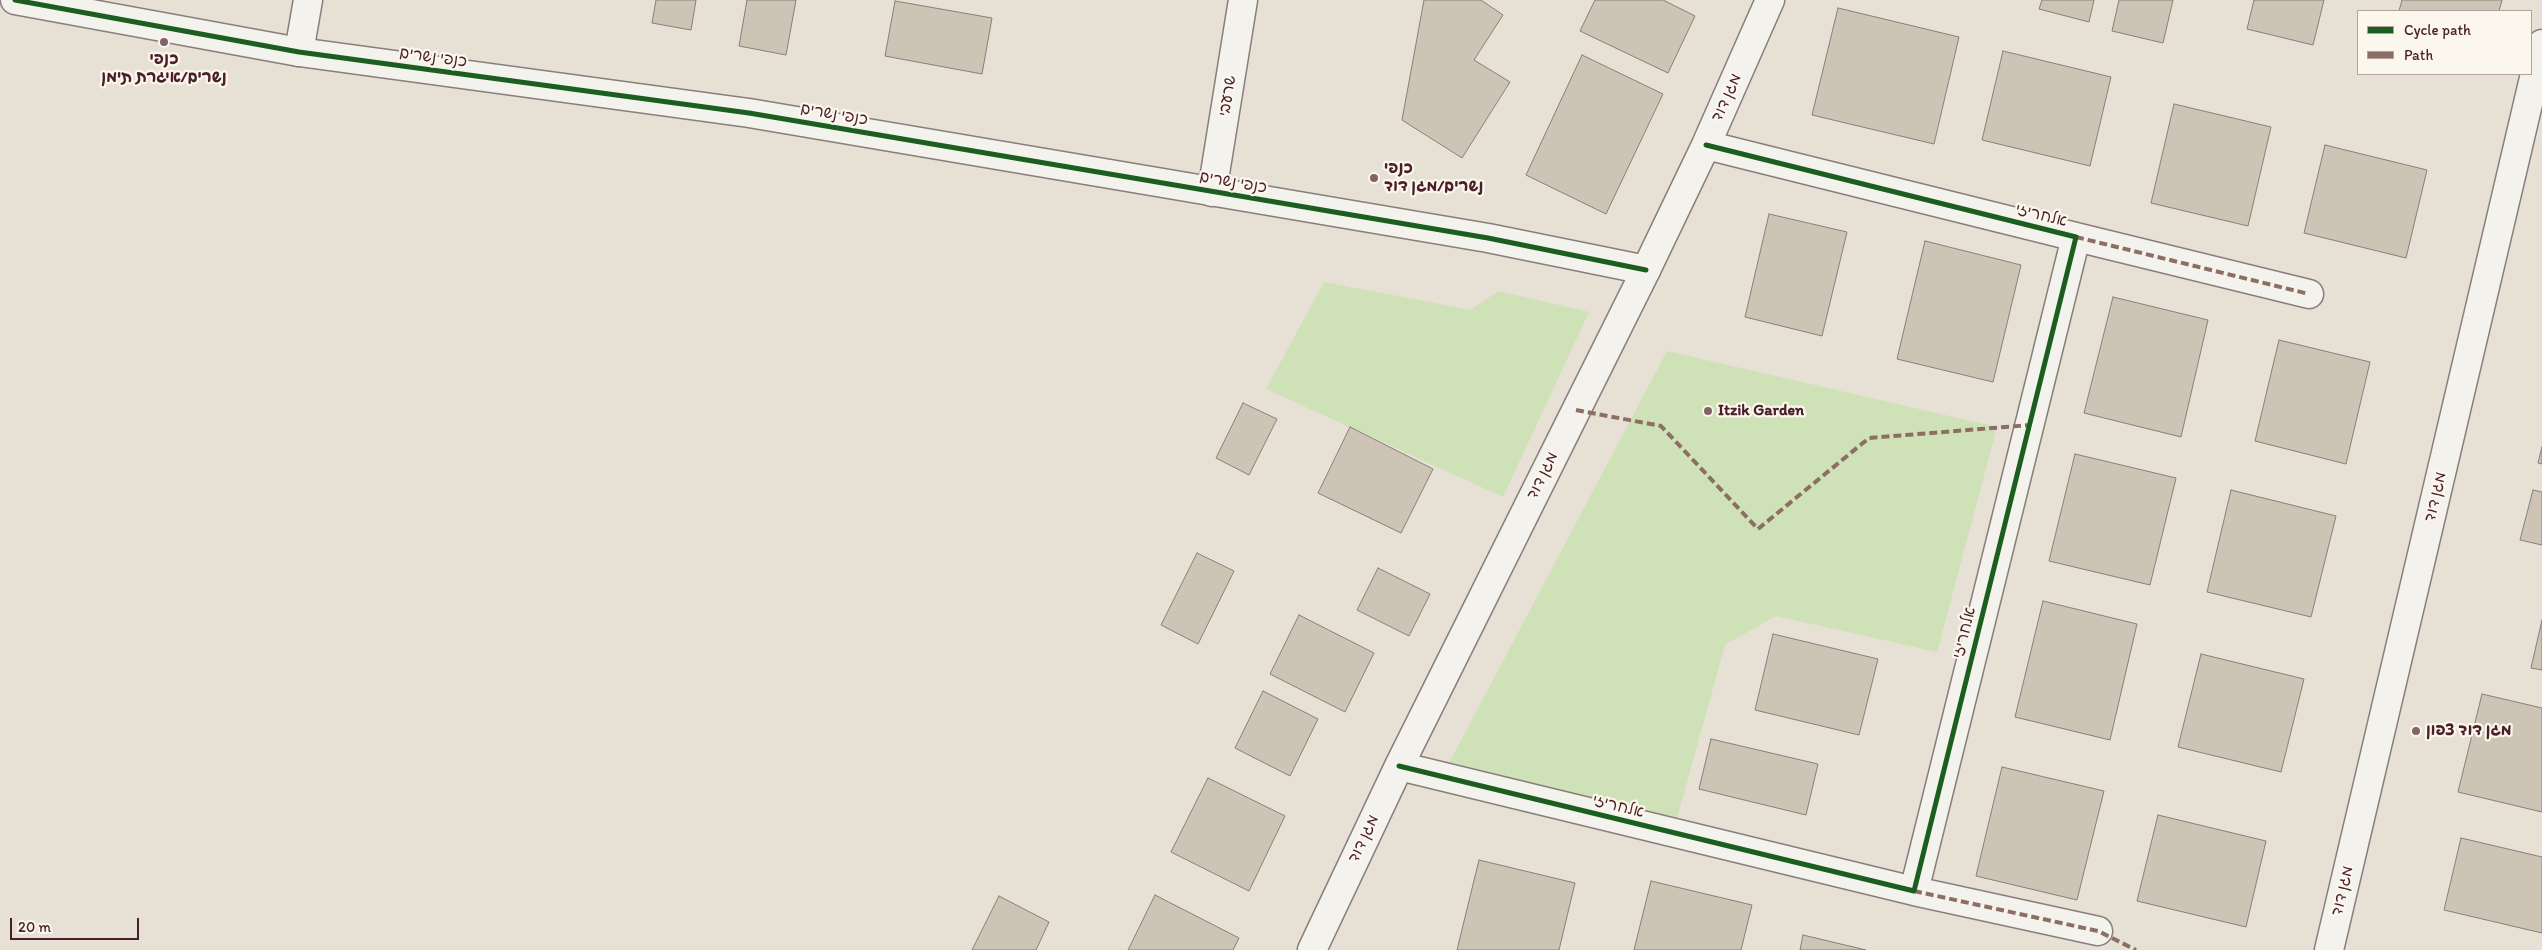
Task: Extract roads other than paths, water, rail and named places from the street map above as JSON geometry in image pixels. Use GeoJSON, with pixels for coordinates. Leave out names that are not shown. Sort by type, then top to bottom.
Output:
{"type":"FeatureCollection","features":[{"type":"Feature","properties":{"kind":"street","name":"כנפי נשרים"},"geometry":{"type":"LineString","coordinates":[[15,0],[298,52],[749,113],[1488,238],[1646,270]]}},
{"type":"Feature","properties":{"kind":"street"},"geometry":{"type":"LineString","coordinates":[[298,52],[308,0]]}},
{"type":"Feature","properties":{"kind":"street","name":"שרעבי"},"geometry":{"type":"LineString","coordinates":[[1212,192],[1243,0]]}},
{"type":"Feature","properties":{"kind":"street","name":"מגן דוד"},"geometry":{"type":"LineString","coordinates":[[1312,950],[1399,766],[1646,270],[1706,145],[1770,0]]}},
{"type":"Feature","properties":{"kind":"street","name":"מגן דוד"},"geometry":{"type":"LineString","coordinates":[[2330,950],[2542,44]]}},
{"type":"Feature","properties":{"kind":"street","name":"אלחריזי"},"geometry":{"type":"LineString","coordinates":[[1706,145],[2309,294]]}},
{"type":"Feature","properties":{"kind":"street","name":"אלחריזי"},"geometry":{"type":"LineString","coordinates":[[1914,891],[2076,237]]}},
{"type":"Feature","properties":{"kind":"street","name":"אלחריזי"},"geometry":{"type":"LineString","coordinates":[[1399,766],[1914,891],[2098,931]]}},
{"type":"Feature","properties":{"kind":"place","name":"כנפי נשרים/איגרת תימן"},"geometry":{"type":"Point","coordinates":[164,42]}},
{"type":"Feature","properties":{"kind":"place","name":"כנפי נשרים/מגן דוד"},"geometry":{"type":"Point","coordinates":[1374,178]}},
{"type":"Feature","properties":{"kind":"place","name":"Itzik Garden"},"geometry":{"type":"Point","coordinates":[1708,411]}},
{"type":"Feature","properties":{"kind":"place","name":"מגן דוד צפון"},"geometry":{"type":"Point","coordinates":[2416,731]}}]}
